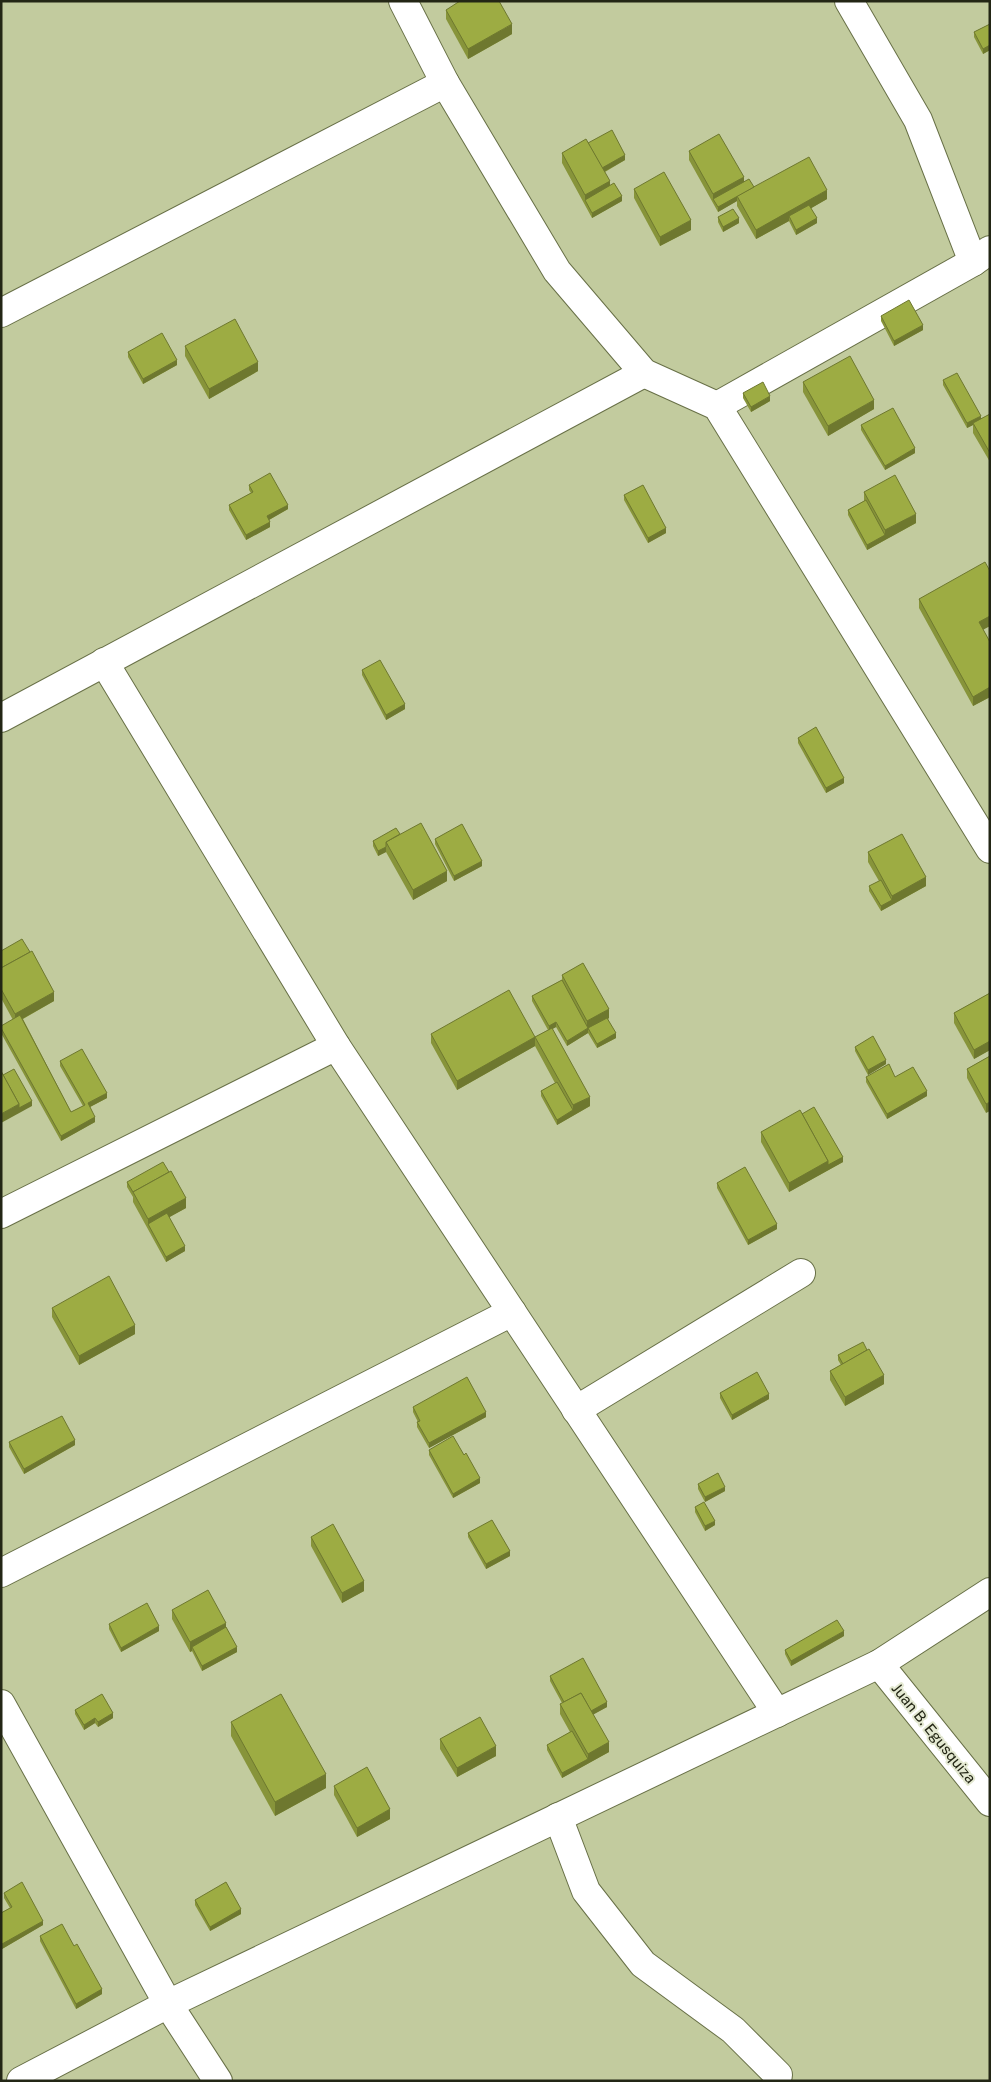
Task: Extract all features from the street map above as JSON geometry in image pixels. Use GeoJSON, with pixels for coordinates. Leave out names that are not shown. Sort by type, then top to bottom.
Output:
{"type":"FeatureCollection","features":[{"type":"Feature","properties":{"kind":"street"},"geometry":{"type":"LineString","coordinates":[[402,1],[445,83],[557,271],[644,373],[717,406],[990,849]]}},
{"type":"Feature","properties":{"kind":"street"},"geometry":{"type":"LineString","coordinates":[[717,406],[981,256],[918,120],[849,1]]}},
{"type":"Feature","properties":{"kind":"street"},"geometry":{"type":"LineString","coordinates":[[1,313],[445,83]]}},
{"type":"Feature","properties":{"kind":"street"},"geometry":{"type":"LineString","coordinates":[[1,718],[644,373]]}},
{"type":"Feature","properties":{"kind":"street"},"geometry":{"type":"LineString","coordinates":[[104,662],[336,1046],[777,1713]]}},
{"type":"Feature","properties":{"kind":"street"},"geometry":{"type":"LineString","coordinates":[[1,1214],[336,1046]]}},
{"type":"Feature","properties":{"kind":"street"},"geometry":{"type":"LineString","coordinates":[[576,1410],[801,1273]]}},
{"type":"Feature","properties":{"kind":"street"},"geometry":{"type":"LineString","coordinates":[[1,1573],[512,1312]]}},
{"type":"Feature","properties":{"kind":"street"},"geometry":{"type":"LineString","coordinates":[[21,2081],[168,2004],[879,1664],[990,1592]]}},
{"type":"Feature","properties":{"kind":"street","name":"Juan B. Egusquiza"},"geometry":{"type":"LineString","coordinates":[[879,1664],[990,1802]]}},
{"type":"Feature","properties":{"kind":"street"},"geometry":{"type":"LineString","coordinates":[[1,1704],[168,2004],[218,2081]]}},
{"type":"Feature","properties":{"kind":"street"},"geometry":{"type":"LineString","coordinates":[[558,1817],[586,1891],[643,1964],[733,2030],[778,2075]]}},
{"type":"Feature","properties":{"kind":"building"},"geometry":{"type":"Polygon","coordinates":[[[460,1],[499,1],[512,24],[468,49],[446,10],[460,1]]]}},
{"type":"Feature","properties":{"kind":"building"},"geometry":{"type":"Polygon","coordinates":[[[990,24],[990,45],[983,49],[974,32],[990,24]]]}},
{"type":"Feature","properties":{"kind":"building"},"geometry":{"type":"Polygon","coordinates":[[[612,130],[625,155],[602,168],[588,143],[612,130]]]}},
{"type":"Feature","properties":{"kind":"building"},"geometry":{"type":"Polygon","coordinates":[[[719,134],[744,177],[713,194],[689,151],[719,134]]]}},
{"type":"Feature","properties":{"kind":"building"},"geometry":{"type":"Polygon","coordinates":[[[586,139],[610,181],[585,195],[562,153],[586,139]]]}},
{"type":"Feature","properties":{"kind":"building"},"geometry":{"type":"Polygon","coordinates":[[[809,157],[827,190],[756,230],[737,196],[809,157]]]}},
{"type":"Feature","properties":{"kind":"building"},"geometry":{"type":"Polygon","coordinates":[[[664,172],[691,220],[660,237],[634,189],[664,172]]]}},
{"type":"Feature","properties":{"kind":"building"},"geometry":{"type":"Polygon","coordinates":[[[749,179],[754,187],[718,207],[713,199],[749,179]]]}},
{"type":"Feature","properties":{"kind":"building"},"geometry":{"type":"Polygon","coordinates":[[[614,183],[622,196],[592,213],[585,200],[614,183]]]}},
{"type":"Feature","properties":{"kind":"building"},"geometry":{"type":"Polygon","coordinates":[[[809,205],[817,218],[796,230],[789,216],[809,205]]]}},
{"type":"Feature","properties":{"kind":"building"},"geometry":{"type":"Polygon","coordinates":[[[733,209],[739,218],[723,227],[718,217],[733,209]]]}},
{"type":"Feature","properties":{"kind":"building"},"geometry":{"type":"Polygon","coordinates":[[[909,300],[923,325],[894,341],[881,316],[909,300]]]}},
{"type":"Feature","properties":{"kind":"building"},"geometry":{"type":"Polygon","coordinates":[[[235,319],[258,362],[209,389],[185,346],[235,319]]]}},
{"type":"Feature","properties":{"kind":"building"},"geometry":{"type":"Polygon","coordinates":[[[162,333],[177,360],[143,379],[128,352],[162,333]]]}},
{"type":"Feature","properties":{"kind":"building"},"geometry":{"type":"Polygon","coordinates":[[[850,356],[874,400],[828,426],[803,382],[850,356]]]}},
{"type":"Feature","properties":{"kind":"building"},"geometry":{"type":"Polygon","coordinates":[[[957,373],[981,416],[967,423],[943,380],[957,373]]]}},
{"type":"Feature","properties":{"kind":"building"},"geometry":{"type":"Polygon","coordinates":[[[763,382],[770,396],[751,407],[743,393],[763,382]]]}},
{"type":"Feature","properties":{"kind":"building"},"geometry":{"type":"Polygon","coordinates":[[[893,408],[915,448],[885,466],[861,425],[893,408]]]}},
{"type":"Feature","properties":{"kind":"building"},"geometry":{"type":"Polygon","coordinates":[[[990,414],[990,453],[973,423],[990,414]]]}},
{"type":"Feature","properties":{"kind":"building"},"geometry":{"type":"Polygon","coordinates":[[[270,473],[288,505],[267,516],[270,522],[246,535],[229,505],[253,492],[249,485],[270,473]]]}},
{"type":"Feature","properties":{"kind":"building"},"geometry":{"type":"Polygon","coordinates":[[[895,475],[916,514],[885,530],[864,492],[895,475]]]}},
{"type":"Feature","properties":{"kind":"building"},"geometry":{"type":"Polygon","coordinates":[[[643,485],[666,528],[648,538],[624,495],[643,485]]]}},
{"type":"Feature","properties":{"kind":"building"},"geometry":{"type":"Polygon","coordinates":[[[866,500],[885,535],[867,545],[848,510],[866,500]]]}},
{"type":"Feature","properties":{"kind":"building"},"geometry":{"type":"Polygon","coordinates":[[[985,562],[990,571],[990,616],[979,622],[990,642],[990,687],[973,697],[919,599],[985,562]]]}},
{"type":"Feature","properties":{"kind":"building"},"geometry":{"type":"Polygon","coordinates":[[[380,660],[405,704],[386,715],[362,670],[380,660]]]}},
{"type":"Feature","properties":{"kind":"building"},"geometry":{"type":"Polygon","coordinates":[[[816,727],[844,778],[826,788],[798,738],[816,727]]]}},
{"type":"Feature","properties":{"kind":"building"},"geometry":{"type":"Polygon","coordinates":[[[421,823],[447,871],[413,890],[386,842],[421,823]]]}},
{"type":"Feature","properties":{"kind":"building"},"geometry":{"type":"Polygon","coordinates":[[[462,824],[482,861],[454,876],[435,839],[462,824]]]}},
{"type":"Feature","properties":{"kind":"building"},"geometry":{"type":"Polygon","coordinates":[[[396,828],[400,834],[386,842],[386,847],[378,851],[373,841],[396,828]]]}},
{"type":"Feature","properties":{"kind":"building"},"geometry":{"type":"Polygon","coordinates":[[[902,834],[926,877],[892,896],[868,852],[902,834]]]}},
{"type":"Feature","properties":{"kind":"building"},"geometry":{"type":"Polygon","coordinates":[[[881,880],[892,900],[881,906],[869,886],[881,880]]]}},
{"type":"Feature","properties":{"kind":"building"},"geometry":{"type":"Polygon","coordinates":[[[22,939],[30,952],[1,968],[1,951],[22,939]]]}},
{"type":"Feature","properties":{"kind":"building"},"geometry":{"type":"Polygon","coordinates":[[[32,951],[54,992],[15,1014],[1,989],[1,968],[32,951]]]}},
{"type":"Feature","properties":{"kind":"building"},"geometry":{"type":"Polygon","coordinates":[[[583,963],[609,1009],[587,1021],[562,975],[583,963]]]}},
{"type":"Feature","properties":{"kind":"building"},"geometry":{"type":"Polygon","coordinates":[[[562,980],[588,1028],[567,1041],[556,1022],[549,1026],[532,996],[562,980]]]}},
{"type":"Feature","properties":{"kind":"building"},"geometry":{"type":"Polygon","coordinates":[[[509,990],[535,1037],[457,1081],[431,1034],[509,990]]]}},
{"type":"Feature","properties":{"kind":"building"},"geometry":{"type":"Polygon","coordinates":[[[990,993],[990,1041],[974,1050],[954,1013],[990,993]]]}},
{"type":"Feature","properties":{"kind":"building"},"geometry":{"type":"Polygon","coordinates":[[[20,1015],[71,1112],[85,1105],[60,1061],[82,1049],[107,1093],[88,1103],[95,1117],[61,1136],[1,1028],[1,1026],[20,1015]]]}},
{"type":"Feature","properties":{"kind":"building"},"geometry":{"type":"Polygon","coordinates":[[[607,1018],[616,1033],[597,1044],[588,1028],[607,1018]]]}},
{"type":"Feature","properties":{"kind":"building"},"geometry":{"type":"Polygon","coordinates":[[[552,1028],[590,1097],[573,1105],[535,1037],[552,1028]]]}},
{"type":"Feature","properties":{"kind":"building"},"geometry":{"type":"Polygon","coordinates":[[[873,1036],[886,1060],[868,1070],[855,1047],[873,1036]]]}},
{"type":"Feature","properties":{"kind":"building"},"geometry":{"type":"Polygon","coordinates":[[[990,1056],[990,1102],[986,1104],[967,1069],[990,1056]]]}},
{"type":"Feature","properties":{"kind":"building"},"geometry":{"type":"Polygon","coordinates":[[[889,1064],[895,1077],[913,1067],[927,1091],[887,1114],[866,1077],[889,1064]]]}},
{"type":"Feature","properties":{"kind":"building"},"geometry":{"type":"Polygon","coordinates":[[[14,1069],[32,1101],[19,1108],[19,1104],[3,1075],[14,1069]]]}},
{"type":"Feature","properties":{"kind":"building"},"geometry":{"type":"Polygon","coordinates":[[[1,1071],[19,1104],[1,1114],[1,1071]]]}},
{"type":"Feature","properties":{"kind":"building"},"geometry":{"type":"Polygon","coordinates":[[[557,1082],[573,1110],[557,1120],[541,1091],[557,1082]]]}},
{"type":"Feature","properties":{"kind":"building"},"geometry":{"type":"Polygon","coordinates":[[[814,1107],[843,1157],[828,1165],[828,1161],[802,1114],[814,1107]]]}},
{"type":"Feature","properties":{"kind":"building"},"geometry":{"type":"Polygon","coordinates":[[[800,1110],[828,1161],[789,1183],[761,1132],[800,1110]]]}},
{"type":"Feature","properties":{"kind":"building"},"geometry":{"type":"Polygon","coordinates":[[[163,1162],[169,1172],[133,1192],[127,1182],[163,1162]]]}},
{"type":"Feature","properties":{"kind":"building"},"geometry":{"type":"Polygon","coordinates":[[[745,1167],[777,1224],[748,1240],[717,1183],[745,1167]]]}},
{"type":"Feature","properties":{"kind":"building"},"geometry":{"type":"Polygon","coordinates":[[[171,1171],[186,1198],[148,1219],[133,1192],[171,1171]]]}},
{"type":"Feature","properties":{"kind":"building"},"geometry":{"type":"Polygon","coordinates":[[[167,1213],[185,1246],[166,1257],[148,1224],[167,1213]]]}},
{"type":"Feature","properties":{"kind":"building"},"geometry":{"type":"Polygon","coordinates":[[[109,1276],[135,1325],[79,1356],[52,1308],[109,1276]]]}},
{"type":"Feature","properties":{"kind":"building"},"geometry":{"type":"Polygon","coordinates":[[[863,1342],[867,1350],[843,1364],[838,1355],[863,1342]]]}},
{"type":"Feature","properties":{"kind":"building"},"geometry":{"type":"Polygon","coordinates":[[[869,1349],[884,1375],[845,1397],[830,1371],[869,1349]]]}},
{"type":"Feature","properties":{"kind":"building"},"geometry":{"type":"Polygon","coordinates":[[[757,1372],[769,1394],[732,1415],[720,1393],[757,1372]]]}},
{"type":"Feature","properties":{"kind":"building"},"geometry":{"type":"Polygon","coordinates":[[[467,1377],[486,1412],[429,1443],[417,1422],[420,1421],[413,1407],[467,1377]]]}},
{"type":"Feature","properties":{"kind":"building"},"geometry":{"type":"Polygon","coordinates":[[[62,1416],[75,1440],[24,1469],[9,1442],[62,1416]]]}},
{"type":"Feature","properties":{"kind":"building"},"geometry":{"type":"Polygon","coordinates":[[[453,1436],[464,1455],[466,1453],[480,1478],[453,1494],[429,1450],[453,1436]]]}},
{"type":"Feature","properties":{"kind":"building"},"geometry":{"type":"Polygon","coordinates":[[[718,1473],[725,1487],[705,1497],[698,1484],[718,1473]]]}},
{"type":"Feature","properties":{"kind":"building"},"geometry":{"type":"Polygon","coordinates":[[[704,1502],[715,1521],[705,1526],[695,1507],[704,1502]]]}},
{"type":"Feature","properties":{"kind":"building"},"geometry":{"type":"Polygon","coordinates":[[[492,1520],[510,1551],[486,1564],[468,1533],[492,1520]]]}},
{"type":"Feature","properties":{"kind":"building"},"geometry":{"type":"Polygon","coordinates":[[[333,1524],[364,1581],[342,1593],[311,1537],[333,1524]]]}},
{"type":"Feature","properties":{"kind":"building"},"geometry":{"type":"Polygon","coordinates":[[[208,1590],[226,1623],[190,1642],[172,1610],[208,1590]]]}},
{"type":"Feature","properties":{"kind":"building"},"geometry":{"type":"Polygon","coordinates":[[[147,1603],[159,1626],[121,1648],[109,1624],[147,1603]]]}},
{"type":"Feature","properties":{"kind":"building"},"geometry":{"type":"Polygon","coordinates":[[[837,1620],[844,1631],[791,1661],[785,1650],[837,1620]]]}},
{"type":"Feature","properties":{"kind":"building"},"geometry":{"type":"Polygon","coordinates":[[[226,1627],[237,1647],[202,1666],[192,1647],[226,1627]]]}},
{"type":"Feature","properties":{"kind":"building"},"geometry":{"type":"Polygon","coordinates":[[[583,1658],[607,1702],[591,1711],[581,1693],[564,1702],[550,1676],[583,1658]]]}},
{"type":"Feature","properties":{"kind":"building"},"geometry":{"type":"Polygon","coordinates":[[[581,1693],[609,1742],[588,1754],[560,1704],[581,1693]]]}},
{"type":"Feature","properties":{"kind":"building"},"geometry":{"type":"Polygon","coordinates":[[[102,1694],[113,1713],[98,1722],[95,1718],[84,1725],[75,1710],[102,1694]]]}},
{"type":"Feature","properties":{"kind":"building"},"geometry":{"type":"Polygon","coordinates":[[[281,1694],[326,1774],[275,1802],[231,1722],[281,1694]]]}},
{"type":"Feature","properties":{"kind":"building"},"geometry":{"type":"Polygon","coordinates":[[[480,1717],[496,1746],[457,1768],[440,1739],[480,1717]]]}},
{"type":"Feature","properties":{"kind":"building"},"geometry":{"type":"Polygon","coordinates":[[[572,1731],[588,1759],[562,1773],[547,1745],[572,1731]]]}},
{"type":"Feature","properties":{"kind":"building"},"geometry":{"type":"Polygon","coordinates":[[[367,1767],[390,1809],[357,1828],[334,1786],[367,1767]]]}},
{"type":"Feature","properties":{"kind":"building"},"geometry":{"type":"Polygon","coordinates":[[[22,1882],[43,1921],[2,1944],[1,1913],[12,1907],[4,1893],[22,1882]]]}},
{"type":"Feature","properties":{"kind":"building"},"geometry":{"type":"Polygon","coordinates":[[[226,1882],[241,1909],[210,1927],[195,1900],[226,1882]]]}},
{"type":"Feature","properties":{"kind":"building"},"geometry":{"type":"Polygon","coordinates":[[[62,1924],[74,1946],[77,1944],[102,1989],[76,2004],[40,1936],[62,1924]]]}}]}
